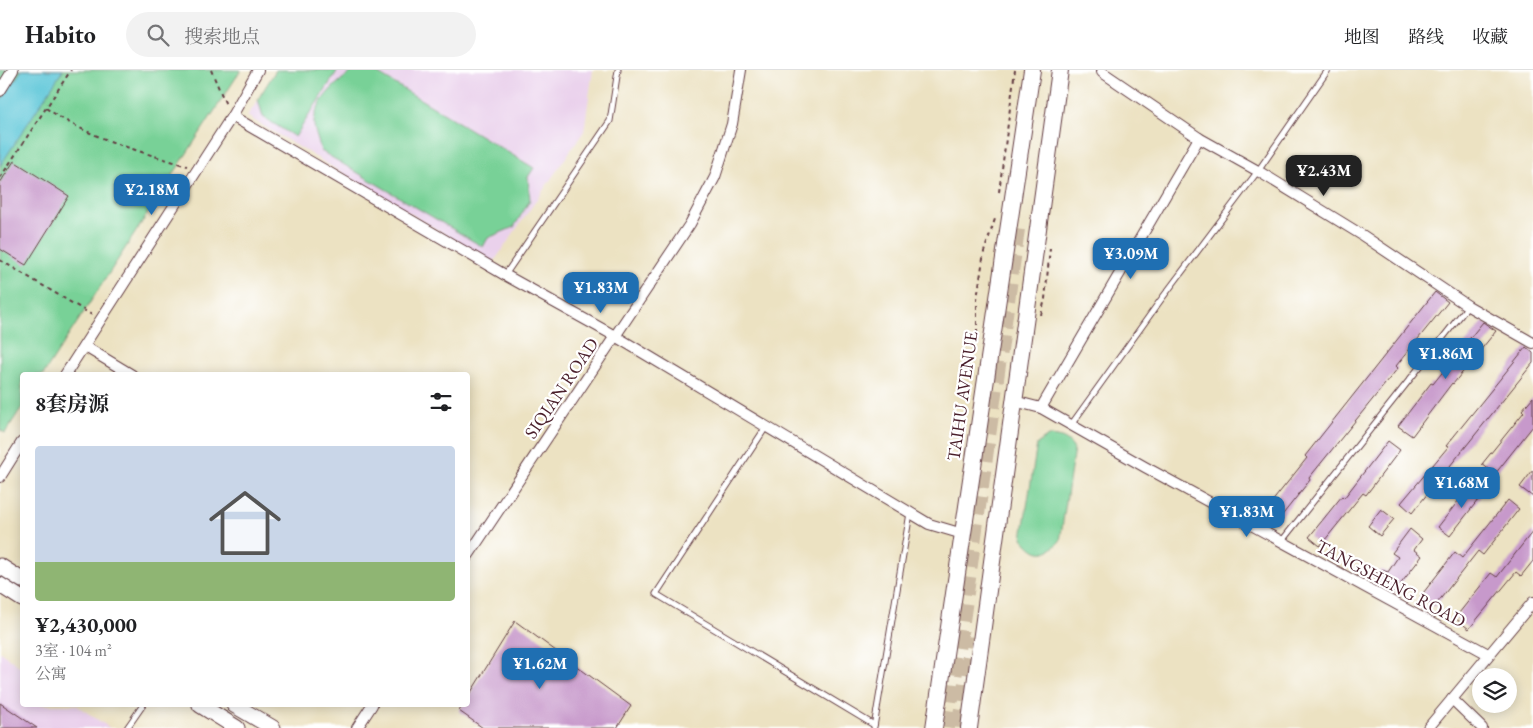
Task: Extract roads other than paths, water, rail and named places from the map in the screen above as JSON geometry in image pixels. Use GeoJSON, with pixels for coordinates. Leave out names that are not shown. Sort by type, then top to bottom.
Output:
{"type":"FeatureCollection","features":[{"type":"Feature","properties":{"kind":"main road","name":"TAIHU AVENUE"},"geometry":{"type":"LineString","coordinates":[[934,728],[1032,70]]}},
{"type":"Feature","properties":{"kind":"main road"},"geometry":{"type":"LineString","coordinates":[[969,728],[1060,70]]}},
{"type":"Feature","properties":{"kind":"main road"},"geometry":{"type":"LineString","coordinates":[[0,566],[20,579]]}},
{"type":"Feature","properties":{"kind":"main road"},"geometry":{"type":"LineString","coordinates":[[0,585],[20,598]]}},
{"type":"Feature","properties":{"kind":"main road"},"geometry":{"type":"LineString","coordinates":[[203,707],[236,728]]}},
{"type":"Feature","properties":{"kind":"main road"},"geometry":{"type":"LineString","coordinates":[[237,707],[273,728]]}},
{"type":"Feature","properties":{"kind":"street"},"geometry":{"type":"LineString","coordinates":[[0,91],[13,70]]}},
{"type":"Feature","properties":{"kind":"street"},"geometry":{"type":"LineString","coordinates":[[67,372],[232,116],[258,70]]}},
{"type":"Feature","properties":{"kind":"street","name":"SIQIAN ROAD"},"geometry":{"type":"LineString","coordinates":[[470,553],[690,224],[715,177],[732,124],[741,70]]}},
{"type":"Feature","properties":{"kind":"street"},"geometry":{"type":"LineString","coordinates":[[1102,72],[1199,138],[1258,171],[1362,235],[1468,306],[1533,343]]}},
{"type":"Feature","properties":{"kind":"street"},"geometry":{"type":"LineString","coordinates":[[232,116],[505,275],[615,336],[929,524],[962,532]]}},
{"type":"Feature","properties":{"kind":"street"},"geometry":{"type":"LineString","coordinates":[[1041,408],[1199,138]]}},
{"type":"Feature","properties":{"kind":"street"},"geometry":{"type":"LineString","coordinates":[[84,346],[127,372]]}},
{"type":"Feature","properties":{"kind":"street","name":"TANGSHENG ROAD"},"geometry":{"type":"LineString","coordinates":[[1014,401],[1041,408],[1281,542],[1488,654]]}},
{"type":"Feature","properties":{"kind":"street"},"geometry":{"type":"LineString","coordinates":[[0,477],[20,445]]}},
{"type":"Feature","properties":{"kind":"street"},"geometry":{"type":"LineString","coordinates":[[1428,728],[1533,602]]}},
{"type":"Feature","properties":{"kind":"street"},"geometry":{"type":"LineString","coordinates":[[1452,699],[1482,728]]}},
{"type":"Feature","properties":{"kind":"street"},"geometry":{"type":"LineString","coordinates":[[357,728],[371,707]]}},
{"type":"Feature","properties":{"kind":"lane"},"geometry":{"type":"LineString","coordinates":[[505,275],[610,121],[618,70]]}},
{"type":"Feature","properties":{"kind":"lane"},"geometry":{"type":"LineString","coordinates":[[1071,425],[1160,301],[1258,171],[1328,70]]}},
{"type":"Feature","properties":{"kind":"lane"},"geometry":{"type":"LineString","coordinates":[[1281,542],[1468,306]]}},
{"type":"Feature","properties":{"kind":"lane"},"geometry":{"type":"LineString","coordinates":[[766,427],[656,594],[874,726],[910,513]]}},
{"type":"Feature","properties":{"kind":"lane"},"geometry":{"type":"LineString","coordinates":[[127,728],[142,707]]}},
{"type":"Feature","properties":{"kind":"water"},"geometry":{"type":"Polygon","coordinates":[[[22,70],[63,70],[0,166],[0,102],[22,70]]]}},
{"type":"Feature","properties":{"kind":"tunnel"},"geometry":{"type":"LineString","coordinates":[[946,728],[1016,229]]}},
{"type":"Feature","properties":{"kind":"tunnel"},"geometry":{"type":"LineString","coordinates":[[960,728],[974,637]]}}]}
